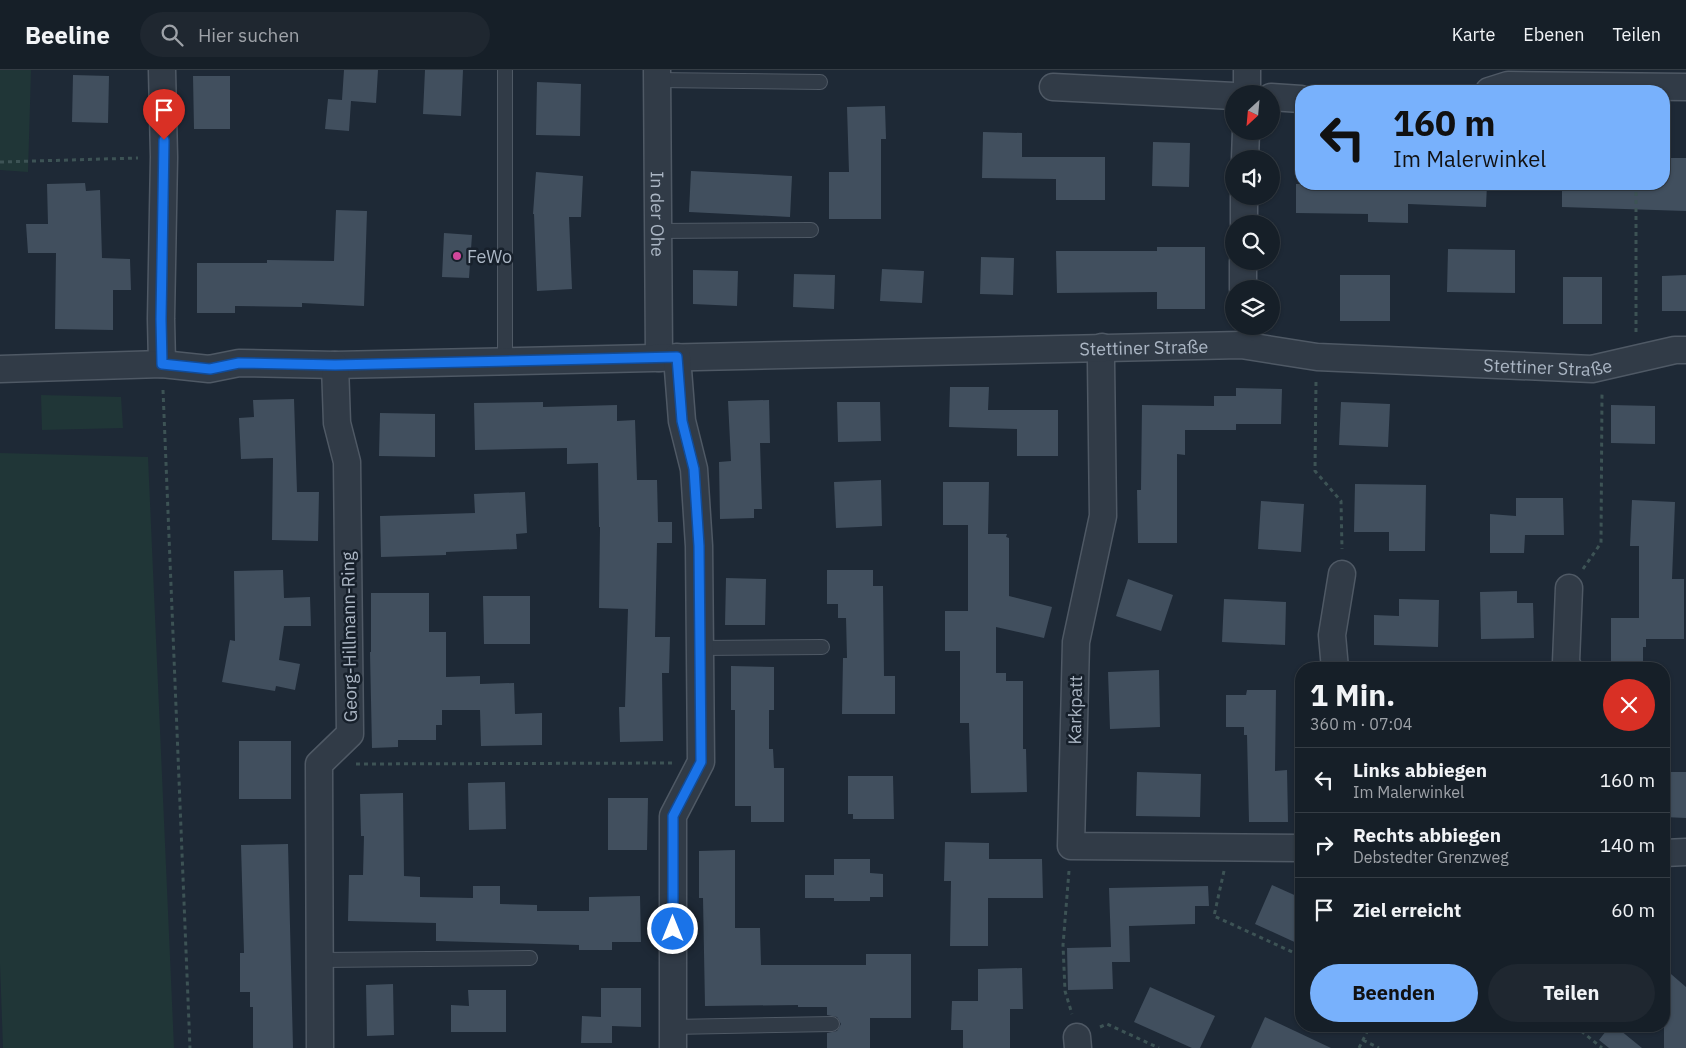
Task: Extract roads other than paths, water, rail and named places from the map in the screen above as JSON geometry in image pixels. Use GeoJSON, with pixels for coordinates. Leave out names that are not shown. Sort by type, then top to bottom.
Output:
{"type":"FeatureCollection","features":[{"type":"Feature","properties":{"kind":"street"},"geometry":{"type":"LineString","coordinates":[[162,70],[164,157],[162,364]]}},
{"type":"Feature","properties":{"kind":"street"},"geometry":{"type":"LineString","coordinates":[[1246,85],[1247,70]]}},
{"type":"Feature","properties":{"kind":"street","name":"In der Ohe"},"geometry":{"type":"LineString","coordinates":[[657,75],[658,231],[668,358]]}},
{"type":"Feature","properties":{"kind":"street"},"geometry":{"type":"LineString","coordinates":[[1053,87],[1225,96]]}},
{"type":"Feature","properties":{"kind":"street"},"geometry":{"type":"LineString","coordinates":[[1670,87],[1686,87]]}},
{"type":"Feature","properties":{"kind":"street"},"geometry":{"type":"LineString","coordinates":[[1280,98],[1295,99]]}},
{"type":"Feature","properties":{"kind":"street","name":"Stettiner Straße"},"geometry":{"type":"LineString","coordinates":[[0,369],[162,364],[210,369],[239,363],[335,365],[1102,347],[1242,336],[1317,357],[1592,369],[1675,350],[1686,350]]}},
{"type":"Feature","properties":{"kind":"street","name":"Karkpatt"},"geometry":{"type":"LineString","coordinates":[[1102,347],[1104,516],[1076,642],[1072,846],[1295,848]]}},
{"type":"Feature","properties":{"kind":"street"},"geometry":{"type":"LineString","coordinates":[[668,358],[694,469],[699,546],[701,762],[673,816],[672,1038]]}},
{"type":"Feature","properties":{"kind":"street","name":"Georg-Hillmann-Ring"},"geometry":{"type":"LineString","coordinates":[[320,960],[319,764],[350,734],[347,462],[337,423],[335,365]]}},
{"type":"Feature","properties":{"kind":"street"},"geometry":{"type":"LineString","coordinates":[[1334,662],[1332,635],[1342,574]]}},
{"type":"Feature","properties":{"kind":"street"},"geometry":{"type":"LineString","coordinates":[[1566,662],[1569,588]]}},
{"type":"Feature","properties":{"kind":"street"},"geometry":{"type":"LineString","coordinates":[[1670,853],[1686,852]]}},
{"type":"Feature","properties":{"kind":"street"},"geometry":{"type":"LineString","coordinates":[[320,960],[320,1048]]}},
{"type":"Feature","properties":{"kind":"lane"},"geometry":{"type":"LineString","coordinates":[[505,70],[505,361]]}},
{"type":"Feature","properties":{"kind":"lane"},"geometry":{"type":"LineString","coordinates":[[657,75],[820,82]]}},
{"type":"Feature","properties":{"kind":"lane"},"geometry":{"type":"LineString","coordinates":[[658,231],[811,230]]}},
{"type":"Feature","properties":{"kind":"lane"},"geometry":{"type":"LineString","coordinates":[[700,648],[822,647]]}},
{"type":"Feature","properties":{"kind":"lane"},"geometry":{"type":"LineString","coordinates":[[320,960],[530,958]]}},
{"type":"Feature","properties":{"kind":"lane"},"geometry":{"type":"LineString","coordinates":[[672,1038],[832,1024]]}},
{"type":"Feature","properties":{"kind":"place","name":"FeWo"},"geometry":{"type":"Point","coordinates":[457,256]}}]}
